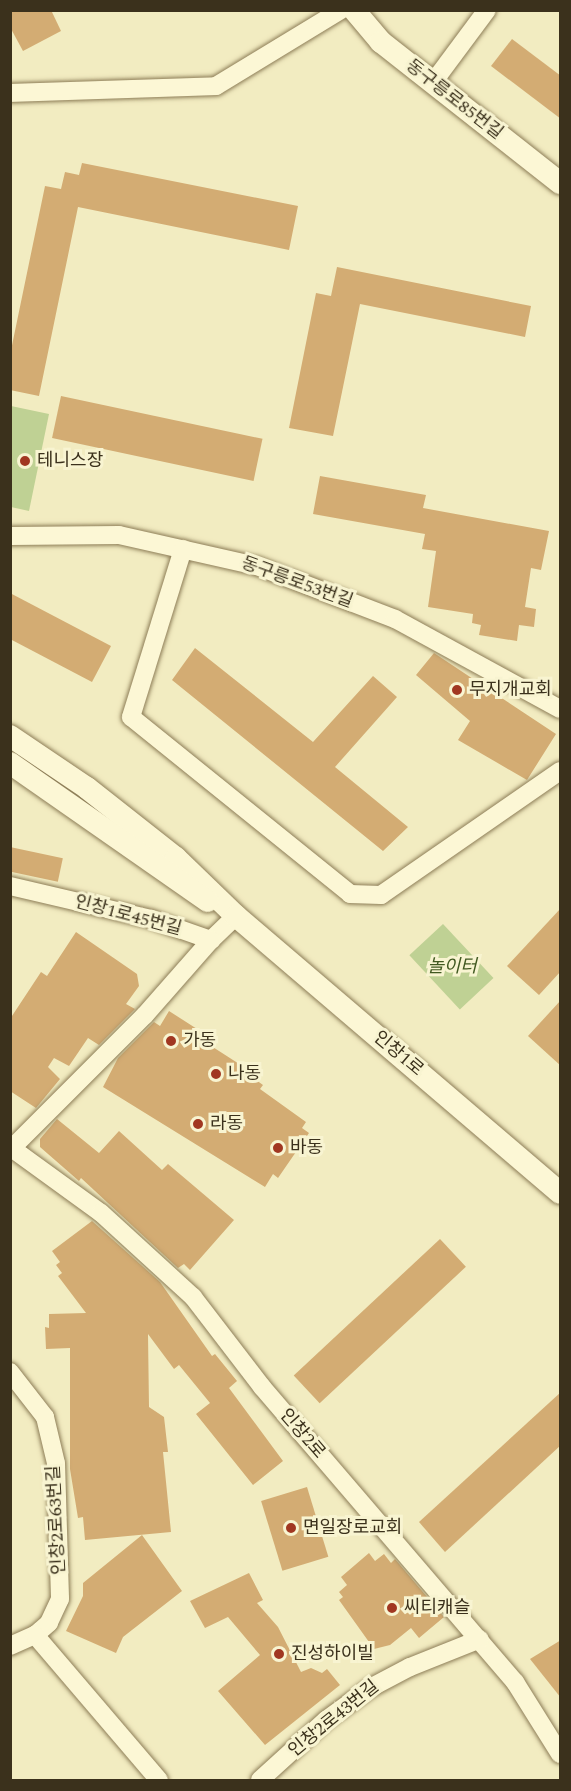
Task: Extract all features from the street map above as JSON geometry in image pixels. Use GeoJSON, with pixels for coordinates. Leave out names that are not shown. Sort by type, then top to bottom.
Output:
{"type":"FeatureCollection","features":[{"type":"Feature","properties":{"kind":"street"},"geometry":{"type":"LineString","coordinates":[[10,93],[216,86],[340,10]]}},
{"type":"Feature","properties":{"kind":"street","name":"동구릉로85번길"},"geometry":{"type":"LineString","coordinates":[[354,10],[381,42],[561,183]]}},
{"type":"Feature","properties":{"kind":"street"},"geometry":{"type":"LineString","coordinates":[[432,84],[487,10]]}},
{"type":"Feature","properties":{"kind":"street","name":"동구릉로53번길"},"geometry":{"type":"LineString","coordinates":[[10,536],[119,535],[257,566],[395,619],[561,709]]}},
{"type":"Feature","properties":{"kind":"street"},"geometry":{"type":"LineString","coordinates":[[183,549],[131,717],[350,894],[381,895],[561,771]]}},
{"type":"Feature","properties":{"kind":"street","name":"인창1로"},"geometry":{"type":"LineString","coordinates":[[10,736],[87,788],[176,858],[236,916],[561,1193]]}},
{"type":"Feature","properties":{"kind":"street","name":"인창1로"},"geometry":{"type":"LineString","coordinates":[[10,763],[185,888],[236,916]]}},
{"type":"Feature","properties":{"kind":"street","name":"인창1로45번길"},"geometry":{"type":"LineString","coordinates":[[10,886],[151,919],[211,940]]}},
{"type":"Feature","properties":{"kind":"street"},"geometry":{"type":"LineString","coordinates":[[11,1148],[145,1016],[211,940],[236,916]]}},
{"type":"Feature","properties":{"kind":"street","name":"인창2로"},"geometry":{"type":"LineString","coordinates":[[11,1148],[101,1213],[194,1297],[262,1387],[515,1682],[561,1754]]}},
{"type":"Feature","properties":{"kind":"street","name":"인창2로63번길"},"geometry":{"type":"LineString","coordinates":[[10,1372],[45,1417],[56,1463],[60,1599],[49,1623],[35,1635]]}},
{"type":"Feature","properties":{"kind":"street"},"geometry":{"type":"LineString","coordinates":[[10,1646],[35,1635],[159,1780]]}},
{"type":"Feature","properties":{"kind":"street","name":"인창2로43번길"},"geometry":{"type":"LineString","coordinates":[[260,1780],[326,1720],[370,1688],[410,1667],[480,1640]]}},
{"type":"Feature","properties":{"kind":"green space","name":"테니스장"},"geometry":{"type":"Polygon","coordinates":[[[11,406],[49,414],[29,511],[11,507],[11,406]]]}},
{"type":"Feature","properties":{"kind":"green space","name":"놀이터"},"geometry":{"type":"Polygon","coordinates":[[[443,924],[493,978],[460,1009],[409,955],[443,924]]]}},
{"type":"Feature","properties":{"kind":"building"},"geometry":{"type":"Polygon","coordinates":[[[10,10],[51,10],[61,31],[23,51],[10,27],[10,10]]]}},
{"type":"Feature","properties":{"kind":"building"},"geometry":{"type":"Polygon","coordinates":[[[512,39],[561,76],[561,119],[491,66],[512,39]]]}},
{"type":"Feature","properties":{"kind":"building"},"geometry":{"type":"Polygon","coordinates":[[[82,163],[298,206],[289,250],[78,207],[39,396],[10,390],[10,355],[45,186],[61,189],[65,172],[79,175],[82,163]]]}},
{"type":"Feature","properties":{"kind":"building"},"geometry":{"type":"Polygon","coordinates":[[[337,267],[531,306],[525,337],[360,304],[333,436],[289,428],[316,293],[331,296],[337,267]]]}},
{"type":"Feature","properties":{"kind":"building"},"geometry":{"type":"Polygon","coordinates":[[[61,396],[262,439],[254,481],[52,438],[61,396]]]}},
{"type":"Feature","properties":{"kind":"building"},"geometry":{"type":"Polygon","coordinates":[[[320,476],[426,495],[423,508],[549,531],[541,570],[531,568],[525,607],[536,609],[534,627],[519,625],[517,641],[479,635],[481,625],[472,623],[473,614],[428,607],[436,551],[422,549],[425,534],[313,514],[320,476]]]}},
{"type":"Feature","properties":{"kind":"building"},"geometry":{"type":"Polygon","coordinates":[[[10,593],[111,646],[92,682],[10,639],[10,593]]]}},
{"type":"Feature","properties":{"kind":"building"},"geometry":{"type":"Polygon","coordinates":[[[195,648],[313,742],[373,676],[397,697],[335,767],[408,827],[383,851],[172,680],[195,648]]]}},
{"type":"Feature","properties":{"kind":"building"},"geometry":{"type":"Polygon","coordinates":[[[434,653],[556,734],[527,780],[458,740],[470,721],[416,675],[434,653]]]}},
{"type":"Feature","properties":{"kind":"building"},"geometry":{"type":"Polygon","coordinates":[[[10,847],[63,858],[58,882],[10,872],[10,847]]]}},
{"type":"Feature","properties":{"kind":"building"},"geometry":{"type":"Polygon","coordinates":[[[561,908],[561,971],[539,995],[507,966],[561,908]]]}},
{"type":"Feature","properties":{"kind":"building"},"geometry":{"type":"Polygon","coordinates":[[[76,932],[137,974],[139,986],[126,1004],[135,1009],[99,1045],[88,1038],[69,1066],[54,1058],[48,1067],[60,1079],[36,1108],[10,1091],[10,1019],[41,972],[47,976],[76,932]]]}},
{"type":"Feature","properties":{"kind":"building"},"geometry":{"type":"Polygon","coordinates":[[[561,1000],[561,1066],[528,1036],[561,1000]]]}},
{"type":"Feature","properties":{"kind":"building"},"geometry":{"type":"Polygon","coordinates":[[[169,1011],[208,1036],[205,1042],[247,1069],[245,1072],[263,1085],[260,1089],[306,1122],[302,1128],[309,1133],[278,1178],[273,1174],[265,1187],[103,1087],[118,1058],[154,1022],[160,1026],[169,1011]]]}},
{"type":"Feature","properties":{"kind":"building"},"geometry":{"type":"Polygon","coordinates":[[[57,1119],[99,1153],[119,1131],[162,1170],[168,1164],[234,1220],[190,1270],[184,1264],[178,1268],[81,1178],[79,1181],[40,1147],[40,1139],[57,1119]]]}},
{"type":"Feature","properties":{"kind":"building"},"geometry":{"type":"Polygon","coordinates":[[[92,1221],[160,1282],[212,1356],[215,1354],[237,1381],[229,1388],[283,1461],[253,1485],[196,1414],[210,1403],[179,1365],[174,1369],[148,1334],[149,1407],[164,1417],[168,1452],[163,1452],[171,1532],[85,1540],[83,1517],[78,1518],[70,1469],[70,1348],[46,1349],[45,1327],[49,1328],[49,1314],[86,1313],[58,1276],[62,1273],[56,1265],[60,1262],[52,1251],[92,1221]]]}},
{"type":"Feature","properties":{"kind":"building"},"geometry":{"type":"Polygon","coordinates":[[[440,1239],[466,1267],[320,1403],[294,1375],[440,1239]]]}},
{"type":"Feature","properties":{"kind":"building"},"geometry":{"type":"Polygon","coordinates":[[[561,1392],[561,1445],[445,1552],[419,1522],[561,1392]]]}},
{"type":"Feature","properties":{"kind":"building"},"geometry":{"type":"Polygon","coordinates":[[[307,1487],[328,1557],[282,1571],[261,1501],[307,1487]]]}},
{"type":"Feature","properties":{"kind":"building"},"geometry":{"type":"Polygon","coordinates":[[[142,1535],[182,1591],[123,1637],[116,1653],[66,1631],[83,1596],[83,1583],[142,1535]]]}},
{"type":"Feature","properties":{"kind":"building","name":"씨티캐슬"},"geometry":{"type":"Polygon","coordinates":[[[369,1553],[375,1561],[384,1554],[391,1563],[395,1559],[444,1617],[419,1638],[411,1628],[390,1645],[374,1649],[339,1600],[343,1597],[339,1592],[347,1585],[341,1577],[369,1553]]]}},
{"type":"Feature","properties":{"kind":"building"},"geometry":{"type":"Polygon","coordinates":[[[249,1573],[263,1600],[257,1603],[278,1627],[301,1672],[311,1668],[322,1673],[327,1669],[340,1685],[265,1745],[218,1691],[260,1655],[228,1617],[205,1628],[190,1601],[249,1573]]]}},
{"type":"Feature","properties":{"kind":"building"},"geometry":{"type":"Polygon","coordinates":[[[561,1640],[561,1698],[530,1659],[561,1640]]]}},
{"type":"Feature","properties":{"kind":"place","name":"테니스장"},"geometry":{"type":"Point","coordinates":[25,461]}},
{"type":"Feature","properties":{"kind":"place","name":"무지개교회"},"geometry":{"type":"Point","coordinates":[457,690]}},
{"type":"Feature","properties":{"kind":"place","name":"가동"},"geometry":{"type":"Point","coordinates":[171,1041]}},
{"type":"Feature","properties":{"kind":"place","name":"나동"},"geometry":{"type":"Point","coordinates":[216,1074]}},
{"type":"Feature","properties":{"kind":"place","name":"라동"},"geometry":{"type":"Point","coordinates":[198,1124]}},
{"type":"Feature","properties":{"kind":"place","name":"바동"},"geometry":{"type":"Point","coordinates":[278,1148]}},
{"type":"Feature","properties":{"kind":"place","name":"면일장로교회"},"geometry":{"type":"Point","coordinates":[291,1528]}},
{"type":"Feature","properties":{"kind":"place","name":"씨티캐슬"},"geometry":{"type":"Point","coordinates":[392,1608]}},
{"type":"Feature","properties":{"kind":"place","name":"진성하이빌"},"geometry":{"type":"Point","coordinates":[279,1654]}}]}
